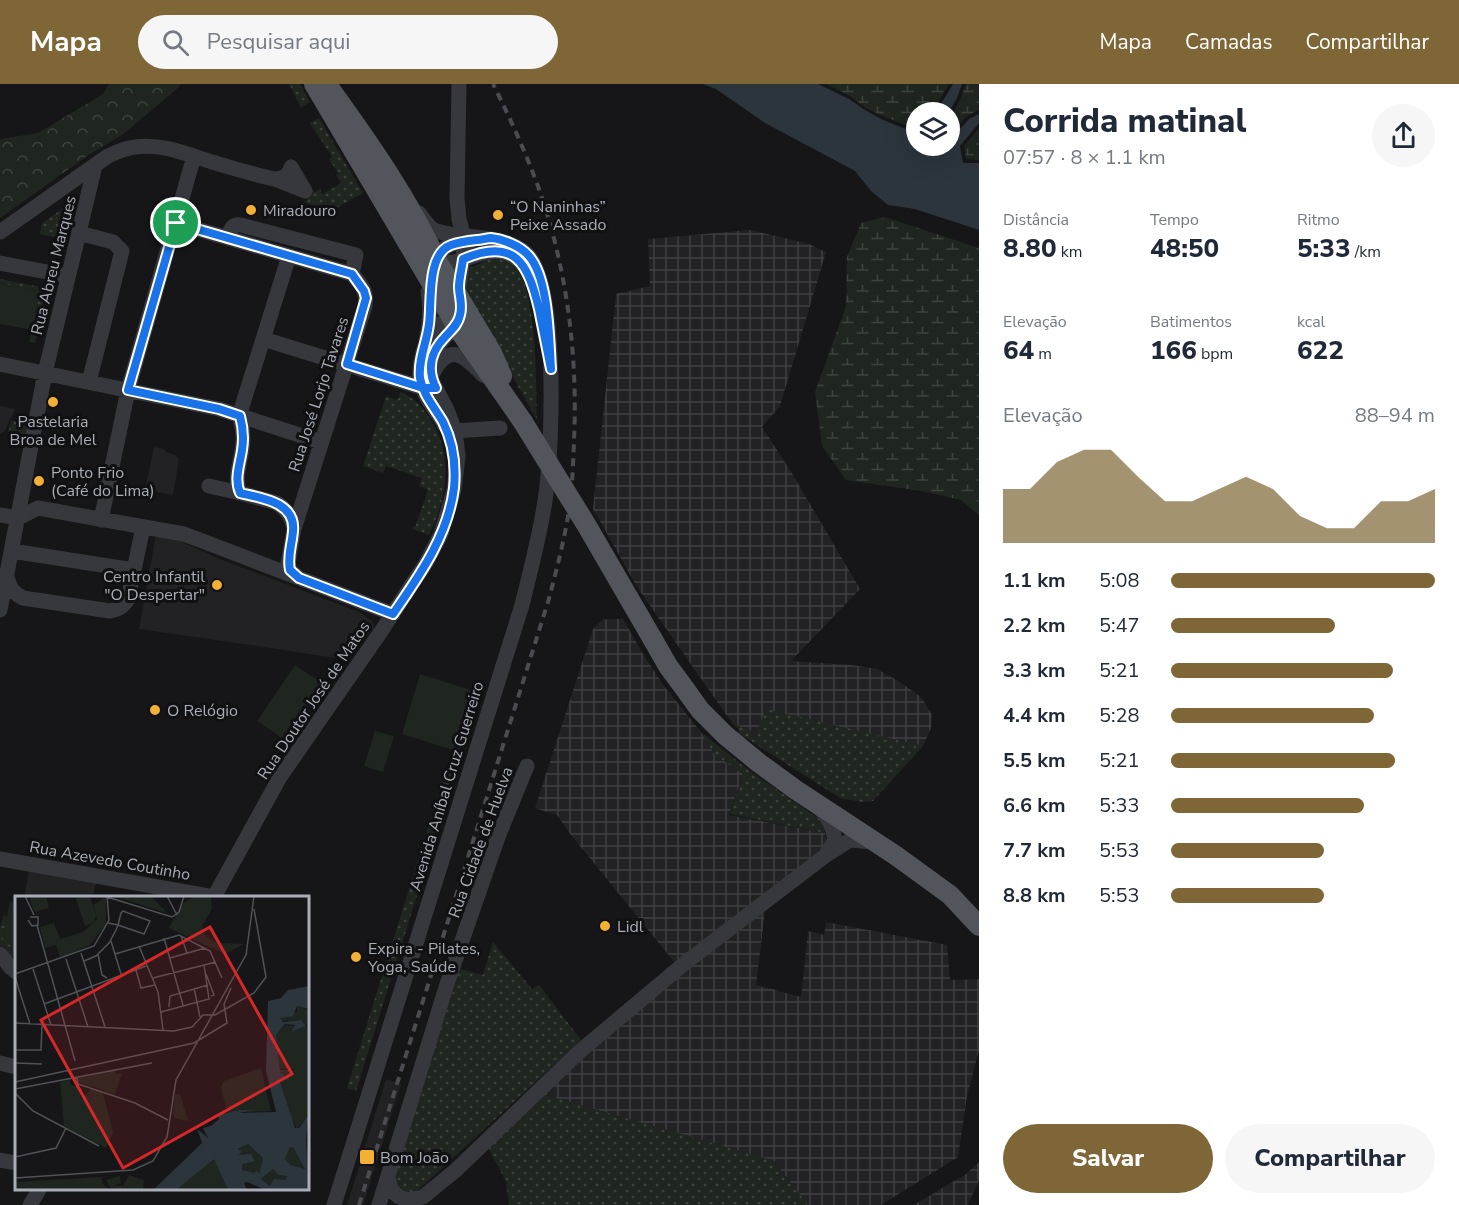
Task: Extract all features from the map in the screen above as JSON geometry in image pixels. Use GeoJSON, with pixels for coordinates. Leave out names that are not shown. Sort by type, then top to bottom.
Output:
{"type":"FeatureCollection","features":[{"type":"Feature","properties":{"kind":"main road"},"geometry":{"type":"LineString","coordinates":[[314,84],[415,256],[431,293],[456,324],[518,416],[587,526],[668,666],[700,710],[759,764],[895,855],[950,895],[979,926]]}},
{"type":"Feature","properties":{"kind":"main road"},"geometry":{"type":"LineString","coordinates":[[327,84],[394,182],[427,240],[453,244],[460,298],[492,353],[518,416]]}},
{"type":"Feature","properties":{"kind":"street"},"geometry":{"type":"LineString","coordinates":[[459,84],[457,198],[459,219],[453,244],[445,263],[491,251],[515,256],[529,275],[534,290],[551,369]]}},
{"type":"Feature","properties":{"kind":"street"},"geometry":{"type":"LineString","coordinates":[[342,132],[378,180],[417,248],[426,258],[431,261],[453,244],[491,238],[518,247],[528,255],[542,285],[548,317],[551,369]]}},
{"type":"Feature","properties":{"kind":"street"},"geometry":{"type":"LineString","coordinates":[[0,232],[108,156],[136,147],[172,149],[305,190],[291,167],[286,176],[275,179]]}},
{"type":"Feature","properties":{"kind":"street"},"geometry":{"type":"LineString","coordinates":[[371,148],[425,222],[453,244],[463,259],[459,288],[460,315],[453,330],[437,347],[431,358],[430,366],[430,385],[449,437],[454,459],[453,490]]}},
{"type":"Feature","properties":{"kind":"street"},"geometry":{"type":"LineString","coordinates":[[101,520],[128,390],[194,156]]}},
{"type":"Feature","properties":{"kind":"street","name":"Rua Abreu Marques"},"geometry":{"type":"LineString","coordinates":[[0,610],[45,373],[95,166]]}},
{"type":"Feature","properties":{"kind":"street"},"geometry":{"type":"LineString","coordinates":[[176,223],[352,274]]}},
{"type":"Feature","properties":{"kind":"street","name":"Rua José Lorjo Tavares"},"geometry":{"type":"LineString","coordinates":[[228,238],[231,228],[234,225],[241,225],[356,255],[352,274],[366,298],[294,529],[289,556]]}},
{"type":"Feature","properties":{"kind":"street"},"geometry":{"type":"LineString","coordinates":[[79,233],[113,242],[122,251],[88,382]]}},
{"type":"Feature","properties":{"kind":"street"},"geometry":{"type":"LineString","coordinates":[[453,244],[434,267],[429,325],[420,371],[447,410],[455,431],[458,456],[453,490]]}},
{"type":"Feature","properties":{"kind":"street"},"geometry":{"type":"LineString","coordinates":[[240,493],[237,482],[243,434],[240,416],[289,256]]}},
{"type":"Feature","properties":{"kind":"street"},"geometry":{"type":"LineString","coordinates":[[0,262],[68,276]]}},
{"type":"Feature","properties":{"kind":"street"},"geometry":{"type":"LineString","coordinates":[[422,354],[429,336],[436,327],[450,322],[456,324],[468,330],[478,339],[507,387]]}},
{"type":"Feature","properties":{"kind":"street"},"geometry":{"type":"LineString","coordinates":[[263,339],[430,385]]}},
{"type":"Feature","properties":{"kind":"street"},"geometry":{"type":"LineString","coordinates":[[430,385],[443,358],[451,354],[461,356],[482,373],[518,416]]}},
{"type":"Feature","properties":{"kind":"street"},"geometry":{"type":"LineString","coordinates":[[0,364],[219,409],[321,442]]}},
{"type":"Feature","properties":{"kind":"street","name":"Avenida Aníbal Cruz Guerreiro"},"geometry":{"type":"LineString","coordinates":[[334,1205],[515,628],[536,553],[546,492],[551,369]]}},
{"type":"Feature","properties":{"kind":"street"},"geometry":{"type":"LineString","coordinates":[[455,431],[500,428]]}},
{"type":"Feature","properties":{"kind":"street"},"geometry":{"type":"LineString","coordinates":[[209,486],[294,505],[303,500]]}},
{"type":"Feature","properties":{"kind":"street","name":"Rua Doutor José de Matos"},"geometry":{"type":"LineString","coordinates":[[215,896],[280,777],[393,614],[436,546],[453,490]]}},
{"type":"Feature","properties":{"kind":"street"},"geometry":{"type":"LineString","coordinates":[[277,502],[289,513],[294,529]]}},
{"type":"Feature","properties":{"kind":"street"},"geometry":{"type":"LineString","coordinates":[[0,515],[18,518],[38,508],[184,534],[393,614]]}},
{"type":"Feature","properties":{"kind":"street"},"geometry":{"type":"LineString","coordinates":[[7,575],[10,587],[15,594],[23,598],[110,611],[118,609],[128,599],[142,526]]}},
{"type":"Feature","properties":{"kind":"street"},"geometry":{"type":"LineString","coordinates":[[12,550],[134,570]]}},
{"type":"Feature","properties":{"kind":"street"},"geometry":{"type":"LineString","coordinates":[[289,556],[290,570],[299,578]]}},
{"type":"Feature","properties":{"kind":"street"},"geometry":{"type":"LineString","coordinates":[[267,565],[276,566],[289,556]]}},
{"type":"Feature","properties":{"kind":"street"},"geometry":{"type":"LineString","coordinates":[[0,610],[9,601],[23,598]]}},
{"type":"Feature","properties":{"kind":"street","name":"Rua Cidade de Huelva"},"geometry":{"type":"LineString","coordinates":[[379,1205],[451,974],[498,837],[527,766]]}},
{"type":"Feature","properties":{"kind":"street"},"geometry":{"type":"LineString","coordinates":[[812,801],[827,817],[834,830],[835,840],[825,856]]}},
{"type":"Feature","properties":{"kind":"street"},"geometry":{"type":"LineString","coordinates":[[390,1205],[423,1197],[456,1170],[579,1052],[685,963],[825,856],[850,840],[876,843]]}},
{"type":"Feature","properties":{"kind":"street","name":"Rua Azevedo Coutinho"},"geometry":{"type":"LineString","coordinates":[[0,859],[208,896]]}},
{"type":"Feature","properties":{"kind":"street"},"geometry":{"type":"LineString","coordinates":[[0,954],[15,971]]}},
{"type":"Feature","properties":{"kind":"street"},"geometry":{"type":"LineString","coordinates":[[0,1063],[15,1067]]}},
{"type":"Feature","properties":{"kind":"street"},"geometry":{"type":"LineString","coordinates":[[0,1160],[15,1163]]}},
{"type":"Feature","properties":{"kind":"street"},"geometry":{"type":"LineString","coordinates":[[388,1177],[391,1190],[399,1197],[408,1200]]}},
{"type":"Feature","properties":{"kind":"street"},"geometry":{"type":"LineString","coordinates":[[30,1205],[39,1190]]}},
{"type":"Feature","properties":{"kind":"shaded area"},"geometry":{"type":"Polygon","coordinates":[[[703,84],[818,84],[849,99],[883,120],[906,129],[906,156],[960,156],[960,146],[963,163],[979,163],[979,230],[915,209],[888,205],[871,191],[855,171],[765,123],[716,89],[703,84]]]}},
{"type":"Feature","properties":{"kind":"shaded area"},"geometry":{"type":"Polygon","coordinates":[[[953,84],[962,84],[955,102],[942,102],[953,84]]]}},
{"type":"Feature","properties":{"kind":"shaded area"},"geometry":{"type":"Polygon","coordinates":[[[979,114],[979,123],[960,146],[960,129],[969,119],[979,114]]]}},
{"type":"Feature","properties":{"kind":"shaded area"},"geometry":{"type":"Polygon","coordinates":[[[750,230],[809,244],[826,252],[780,406],[762,427],[860,589],[791,661],[877,669],[900,682],[922,698],[932,715],[931,728],[923,746],[766,710],[755,738],[751,731],[732,723],[637,587],[593,509],[616,294],[650,286],[648,239],[750,230]]]}},
{"type":"Feature","properties":{"kind":"shaded area"},"geometry":{"type":"Polygon","coordinates":[[[0,406],[15,409],[5,431],[0,434],[0,406]]]}},
{"type":"Feature","properties":{"kind":"shaded area"},"geometry":{"type":"Polygon","coordinates":[[[154,447],[164,449],[179,459],[173,495],[145,490],[154,447]]]}},
{"type":"Feature","properties":{"kind":"shaded area","name":"Centro Infantil \"O Despertar\""},"geometry":{"type":"Polygon","coordinates":[[[156,534],[176,539],[217,558],[359,612],[372,621],[373,628],[349,660],[139,629],[156,534]]]}},
{"type":"Feature","properties":{"kind":"shaded area"},"geometry":{"type":"Polygon","coordinates":[[[603,619],[623,619],[664,686],[701,732],[715,755],[743,774],[729,815],[825,833],[827,845],[675,963],[557,815],[535,808],[593,629],[603,619]]]}},
{"type":"Feature","properties":{"kind":"shaded area"},"geometry":{"type":"Polygon","coordinates":[[[29,870],[96,883],[93,896],[24,896],[29,870]]]}},
{"type":"Feature","properties":{"kind":"shaded area"},"geometry":{"type":"Polygon","coordinates":[[[765,911],[756,985],[801,997],[808,931],[824,935],[826,922],[947,945],[950,980],[979,979],[979,1050],[967,1096],[958,1157],[881,1205],[808,1205],[774,1161],[542,1094],[628,1015],[756,914],[765,911]]]}},
{"type":"Feature","properties":{"kind":"shaded area"},"geometry":{"type":"Polygon","coordinates":[[[386,1079],[401,1084],[363,1205],[347,1205],[386,1079]]]}},
{"type":"Feature","properties":{"kind":"shaded area"},"geometry":{"type":"Polygon","coordinates":[[[979,1162],[979,1180],[968,1205],[914,1205],[966,1174],[979,1162]]]}},
{"type":"Feature","properties":{"kind":"green space"},"geometry":{"type":"Polygon","coordinates":[[[109,84],[180,84],[122,135],[90,154],[0,218],[0,139],[38,133],[103,94],[109,84]]]}},
{"type":"Feature","properties":{"kind":"green space"},"geometry":{"type":"Polygon","coordinates":[[[289,84],[300,84],[310,102],[301,108],[289,84]]]}},
{"type":"Feature","properties":{"kind":"green space"},"geometry":{"type":"Polygon","coordinates":[[[826,84],[949,84],[938,102],[906,102],[906,125],[866,108],[850,96],[826,84]]]}},
{"type":"Feature","properties":{"kind":"green space"},"geometry":{"type":"Polygon","coordinates":[[[966,84],[979,84],[979,110],[967,116],[960,124],[960,100],[966,84]]]}},
{"type":"Feature","properties":{"kind":"green space"},"geometry":{"type":"Polygon","coordinates":[[[319,118],[363,193],[329,212],[304,202],[312,189],[315,192],[320,189],[323,194],[341,183],[329,159],[332,157],[310,123],[319,118]]]}},
{"type":"Feature","properties":{"kind":"green space"},"geometry":{"type":"Polygon","coordinates":[[[979,128],[979,160],[966,159],[964,146],[979,128]]]}},
{"type":"Feature","properties":{"kind":"green space"},"geometry":{"type":"Polygon","coordinates":[[[68,205],[59,238],[40,234],[42,223],[68,205]]]}},
{"type":"Feature","properties":{"kind":"green space"},"geometry":{"type":"Polygon","coordinates":[[[885,217],[979,248],[979,515],[961,500],[921,491],[846,480],[822,446],[815,392],[846,306],[847,257],[861,223],[885,217]]]}},
{"type":"Feature","properties":{"kind":"green space"},"geometry":{"type":"Polygon","coordinates":[[[496,258],[513,264],[521,275],[527,292],[536,362],[537,420],[469,299],[466,284],[467,269],[496,258]]]}},
{"type":"Feature","properties":{"kind":"green space"},"geometry":{"type":"Polygon","coordinates":[[[0,279],[46,288],[35,343],[29,342],[40,291],[0,283],[0,279]]]}},
{"type":"Feature","properties":{"kind":"green space"},"geometry":{"type":"Polygon","coordinates":[[[0,283],[40,291],[32,330],[0,324],[0,283]]]}},
{"type":"Feature","properties":{"kind":"green space"},"geometry":{"type":"Polygon","coordinates":[[[400,392],[413,399],[422,408],[442,444],[445,459],[444,490],[441,505],[429,535],[412,529],[415,527],[428,490],[419,486],[422,478],[386,466],[383,473],[363,466],[386,396],[395,400],[399,398],[400,392]]]}},
{"type":"Feature","properties":{"kind":"green space"},"geometry":{"type":"Polygon","coordinates":[[[11,420],[30,425],[27,438],[8,434],[11,420]]]}},
{"type":"Feature","properties":{"kind":"green space"},"geometry":{"type":"Polygon","coordinates":[[[295,665],[323,684],[285,740],[257,721],[295,665]]]}},
{"type":"Feature","properties":{"kind":"green space"},"geometry":{"type":"Polygon","coordinates":[[[420,674],[471,690],[453,750],[402,734],[420,674]]]}},
{"type":"Feature","properties":{"kind":"green space"},"geometry":{"type":"Polygon","coordinates":[[[469,697],[478,700],[356,1091],[347,1088],[469,697]]]}},
{"type":"Feature","properties":{"kind":"green space"},"geometry":{"type":"Polygon","coordinates":[[[766,709],[923,746],[873,801],[862,802],[840,798],[738,733],[739,730],[732,723],[751,731],[755,737],[766,709]]]}},
{"type":"Feature","properties":{"kind":"green space"},"geometry":{"type":"Polygon","coordinates":[[[375,731],[394,736],[383,772],[364,766],[375,731]]]}},
{"type":"Feature","properties":{"kind":"green space"},"geometry":{"type":"Polygon","coordinates":[[[701,732],[750,771],[821,820],[825,833],[730,814],[743,774],[715,755],[701,732]]]}},
{"type":"Feature","properties":{"kind":"green space"},"geometry":{"type":"Polygon","coordinates":[[[10,901],[15,903],[15,946],[2,943],[10,901]]]}},
{"type":"Feature","properties":{"kind":"green space"},"geometry":{"type":"Polygon","coordinates":[[[4,915],[7,917],[2,943],[15,946],[15,958],[11,957],[5,947],[0,946],[0,927],[4,915]]]}},
{"type":"Feature","properties":{"kind":"green space"},"geometry":{"type":"Polygon","coordinates":[[[493,942],[532,989],[539,985],[581,1040],[416,1192],[406,1194],[394,1183],[394,1175],[460,969],[483,975],[493,942]]]}},
{"type":"Feature","properties":{"kind":"green space"},"geometry":{"type":"Polygon","coordinates":[[[542,1094],[774,1161],[808,1205],[509,1205],[506,1182],[488,1147],[542,1094]]]}},
{"type":"Feature","properties":{"kind":"railway"},"geometry":{"type":"LineString","coordinates":[[359,1205],[548,602],[570,502],[575,409],[569,313],[549,219],[529,162],[493,84]]}},
{"type":"Feature","properties":{"kind":"place","name":"Miradouro"},"geometry":{"type":"Point","coordinates":[251,210]}},
{"type":"Feature","properties":{"kind":"place","name":"“O Naninhas” Peixe Assado"},"geometry":{"type":"Point","coordinates":[498,215]}},
{"type":"Feature","properties":{"kind":"place","name":"Pastelaria Broa de Mel"},"geometry":{"type":"Point","coordinates":[53,402]}},
{"type":"Feature","properties":{"kind":"place","name":"Ponto Frio (Café do Lima)"},"geometry":{"type":"Point","coordinates":[39,481]}},
{"type":"Feature","properties":{"kind":"place","name":"Centro Infantil \"O Despertar\""},"geometry":{"type":"Point","coordinates":[217,585]}},
{"type":"Feature","properties":{"kind":"place","name":"O Relógio"},"geometry":{"type":"Point","coordinates":[155,710]}},
{"type":"Feature","properties":{"kind":"place","name":"Lidl"},"geometry":{"type":"Point","coordinates":[605,926]}},
{"type":"Feature","properties":{"kind":"place","name":"Expira - Pilates, Yoga, Saúde"},"geometry":{"type":"Point","coordinates":[356,957]}},
{"type":"Feature","properties":{"kind":"place","name":"Bom João"},"geometry":{"type":"Point","coordinates":[367,1157]}},
{"type":"Feature","properties":{"kind":"route"},"geometry":{"type":"LineString","coordinates":[[176,223],[128,390],[230,411],[240,416],[243,441],[237,482],[240,493],[277,502],[289,513],[294,529],[288,564],[293,574],[393,614],[436,546],[453,490],[454,459],[449,437],[444,424],[426,395],[423,388],[420,380],[422,354],[429,325],[429,302],[434,267],[446,247],[491,238],[518,247],[528,255],[536,268],[548,317],[551,369],[529,275],[515,256],[491,251],[463,259],[459,288],[460,315],[453,330],[444,338],[431,358],[431,378],[436,388],[423,388],[347,364],[366,298],[352,274],[176,223]]}}]}
